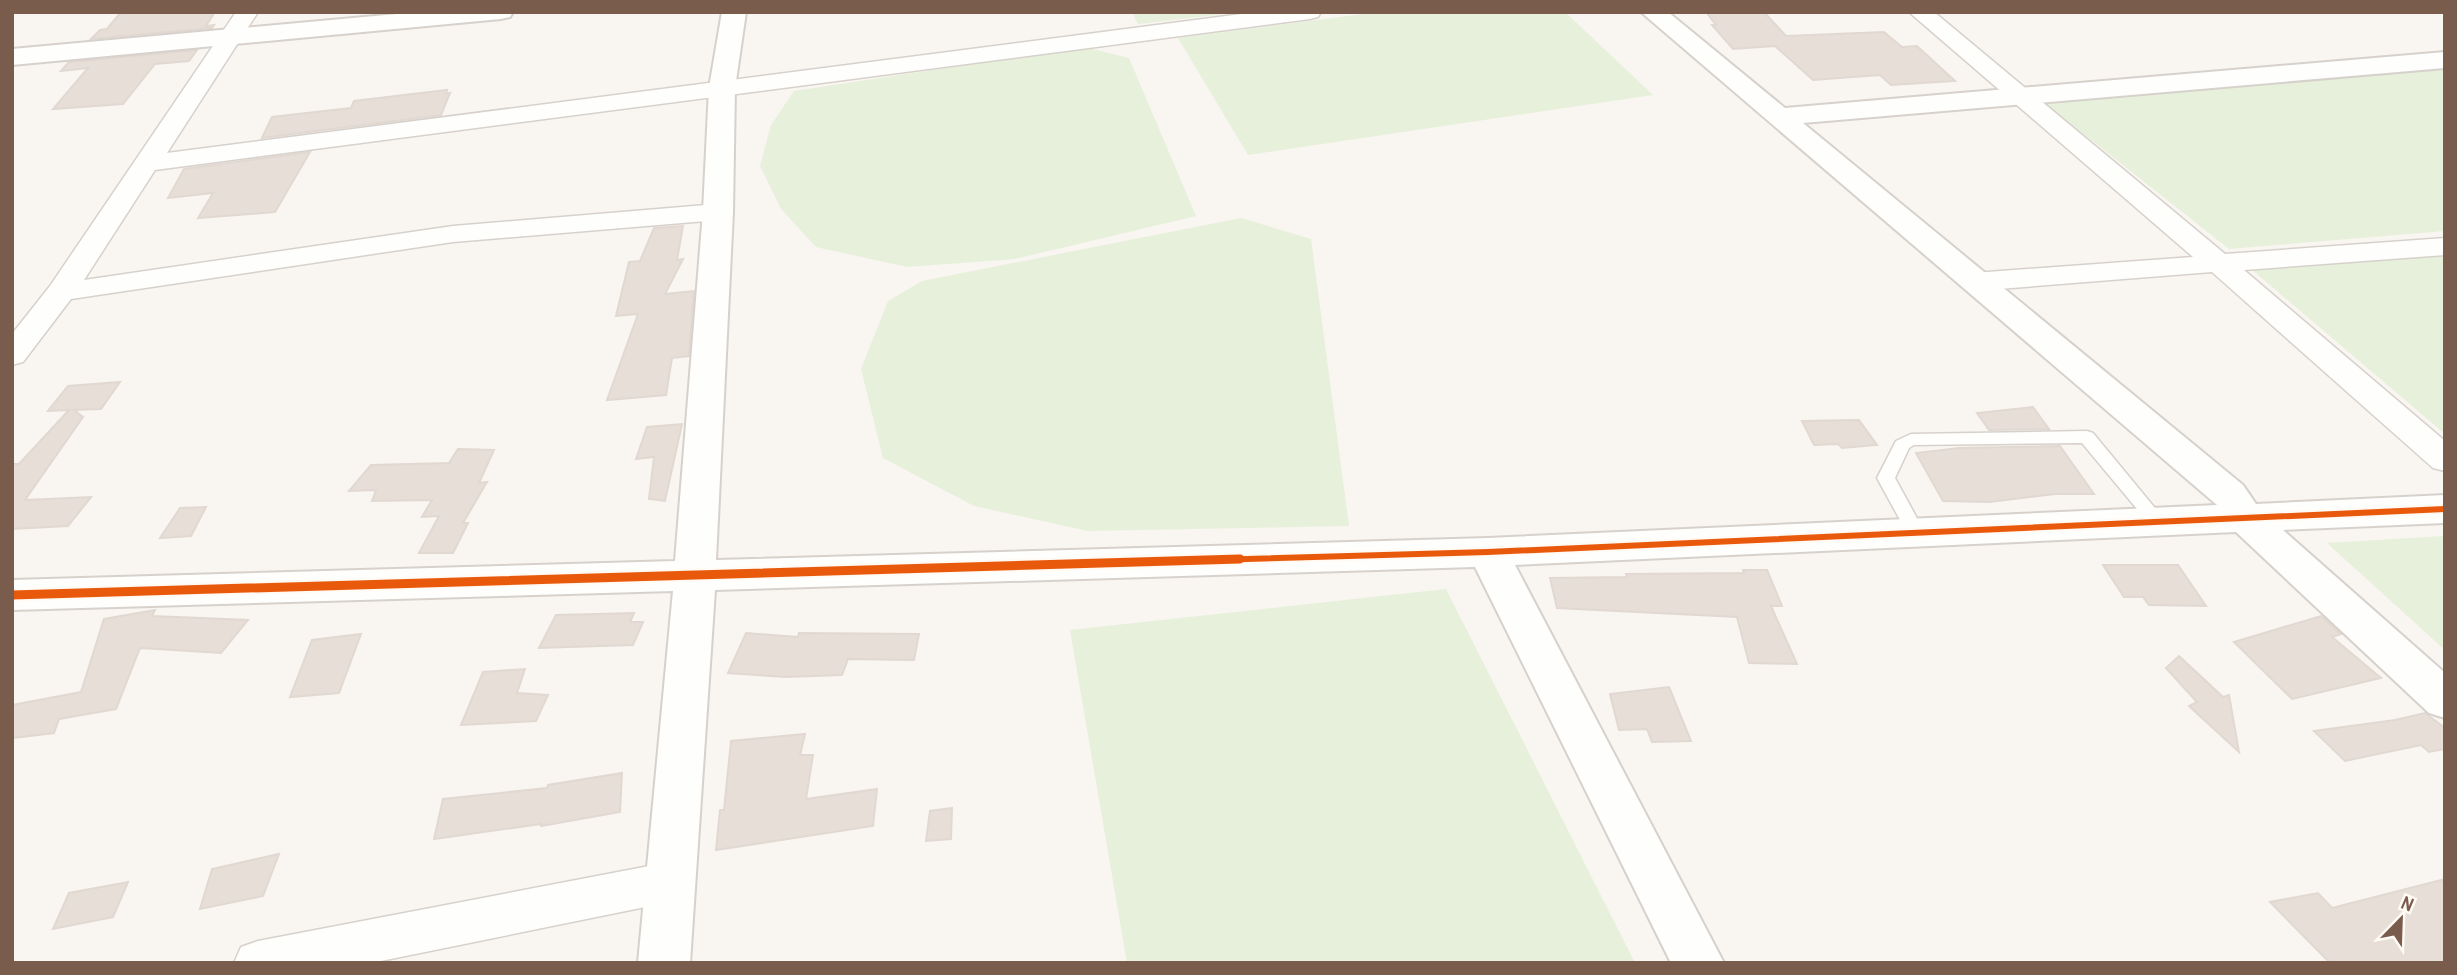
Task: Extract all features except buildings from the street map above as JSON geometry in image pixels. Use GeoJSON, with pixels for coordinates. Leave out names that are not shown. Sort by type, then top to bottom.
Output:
{"type":"FeatureCollection","features":[{"type":"Feature","properties":{"kind":"street"},"geometry":{"type":"LineString","coordinates":[[12,355],[61,292],[247,12]]}},
{"type":"Feature","properties":{"kind":"street"},"geometry":{"type":"LineString","coordinates":[[12,57],[501,12]]}},
{"type":"Feature","properties":{"kind":"street"},"geometry":{"type":"LineString","coordinates":[[664,963],[695,574],[718,212],[722,88],[734,12]]}},
{"type":"Feature","properties":{"kind":"street"},"geometry":{"type":"LineString","coordinates":[[146,163],[1310,12]]}},
{"type":"Feature","properties":{"kind":"street"},"geometry":{"type":"LineString","coordinates":[[1653,12],[2229,494],[2246,519],[2445,699]]}},
{"type":"Feature","properties":{"kind":"street"},"geometry":{"type":"LineString","coordinates":[[1920,12],[2217,262],[2445,460]]}},
{"type":"Feature","properties":{"kind":"street"},"geometry":{"type":"LineString","coordinates":[[1777,117],[2445,60]]}},
{"type":"Feature","properties":{"kind":"street"},"geometry":{"type":"LineString","coordinates":[[61,292],[453,234],[718,212]]}},
{"type":"Feature","properties":{"kind":"street"},"geometry":{"type":"LineString","coordinates":[[1974,282],[2445,246]]}},
{"type":"Feature","properties":{"kind":"street"},"geometry":{"type":"LineString","coordinates":[[12,595],[1488,552],[2445,509]]}},
{"type":"Feature","properties":{"kind":"street"},"geometry":{"type":"LineString","coordinates":[[1488,552],[1698,963]]}},
{"type":"Feature","properties":{"kind":"street"},"geometry":{"type":"LineString","coordinates":[[258,963],[670,882]]}},
{"type":"Feature","properties":{"kind":"lane"},"geometry":{"type":"LineString","coordinates":[[1916,533],[1886,478],[1902,445],[1911,440],[2087,437],[2158,523]]}},
{"type":"Feature","properties":{"kind":"green space"},"geometry":{"type":"Polygon","coordinates":[[[1132,12],[1241,12],[1138,24],[1132,12]]]}},
{"type":"Feature","properties":{"kind":"green space"},"geometry":{"type":"Polygon","coordinates":[[[1379,12],[1565,12],[1653,95],[1248,155],[1178,38],[1379,12]]]}},
{"type":"Feature","properties":{"kind":"green space"},"geometry":{"type":"Polygon","coordinates":[[[1085,47],[1129,58],[1196,216],[1015,259],[907,267],[816,247],[781,209],[760,166],[771,125],[794,91],[1085,47]]]}},
{"type":"Feature","properties":{"kind":"green space"},"geometry":{"type":"Polygon","coordinates":[[[2445,68],[2445,231],[2229,249],[2042,101],[2445,68]]]}},
{"type":"Feature","properties":{"kind":"green space"},"geometry":{"type":"Polygon","coordinates":[[[1241,218],[1311,239],[1349,526],[1088,531],[974,506],[883,458],[861,369],[888,301],[922,281],[1241,218]]]}},
{"type":"Feature","properties":{"kind":"green space"},"geometry":{"type":"Polygon","coordinates":[[[2445,256],[2445,434],[2251,269],[2445,256]]]}},
{"type":"Feature","properties":{"kind":"green space"},"geometry":{"type":"Polygon","coordinates":[[[2445,536],[2445,650],[2327,543],[2445,536]]]}},
{"type":"Feature","properties":{"kind":"green space"},"geometry":{"type":"Polygon","coordinates":[[[1446,589],[1635,963],[1127,963],[1070,630],[1446,589]]]}},
{"type":"Feature","properties":{"kind":"cycle path"},"geometry":{"type":"LineString","coordinates":[[12,595],[1488,552],[2445,509]]}}]}
